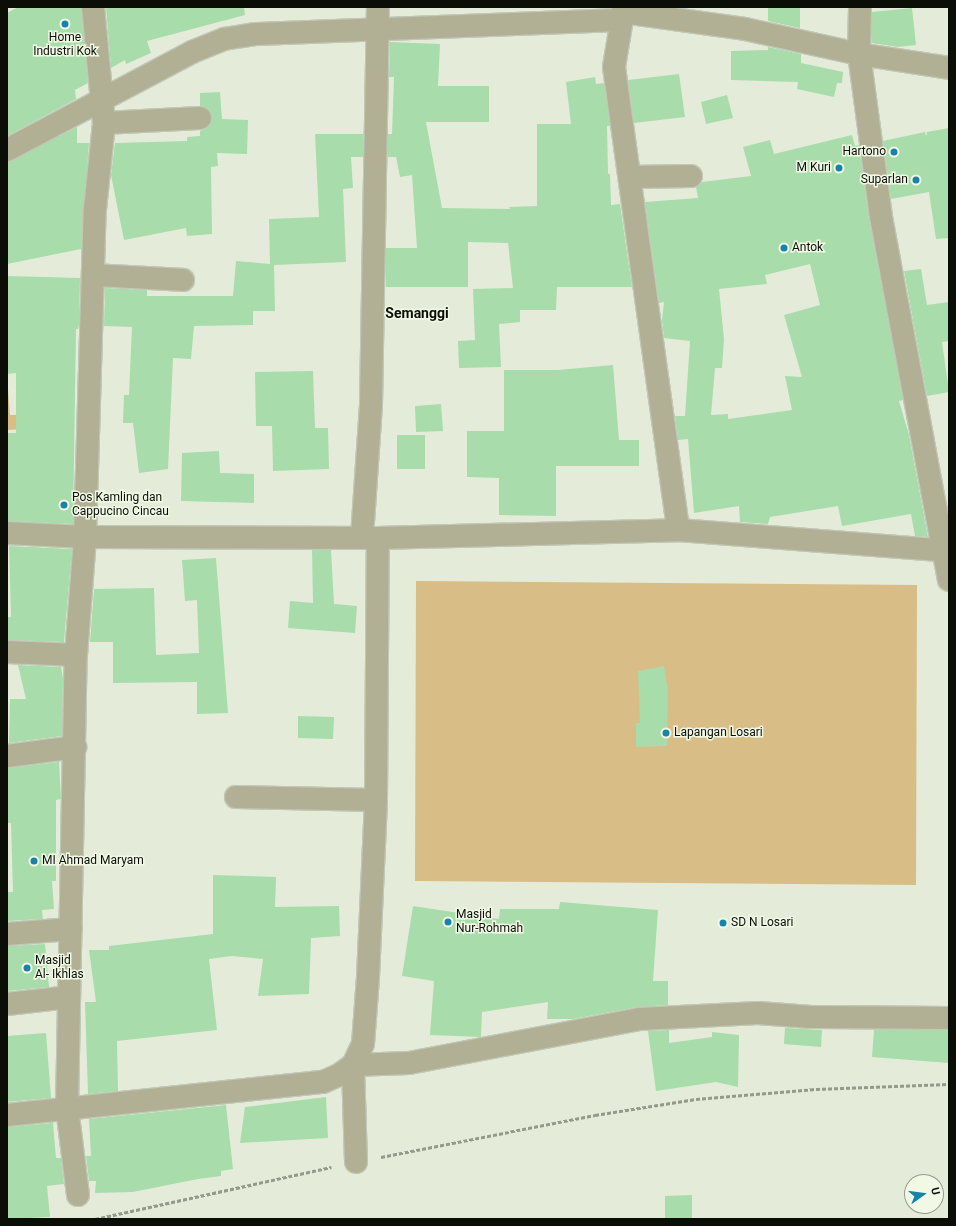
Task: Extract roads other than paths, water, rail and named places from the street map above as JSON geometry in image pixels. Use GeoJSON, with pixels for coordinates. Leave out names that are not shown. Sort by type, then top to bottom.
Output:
{"type":"FeatureCollection","features":[{"type":"Feature","properties":{"kind":"street"},"geometry":{"type":"LineString","coordinates":[[78,1194],[67,1108],[76,655],[85,537],[96,209],[104,123],[93,7]]}},
{"type":"Feature","properties":{"kind":"street"},"geometry":{"type":"LineString","coordinates":[[356,1162],[353,1065],[363,1044],[366,1016],[376,800],[370,537],[370,405],[379,29],[378,7]]}},
{"type":"Feature","properties":{"kind":"street"},"geometry":{"type":"LineString","coordinates":[[860,7],[859,54],[881,217],[946,551],[949,580]]}},
{"type":"Feature","properties":{"kind":"street"},"geometry":{"type":"LineString","coordinates":[[7,150],[101,102],[192,52],[224,39],[255,34],[379,29],[623,13],[764,33],[859,54],[949,68]]}},
{"type":"Feature","properties":{"kind":"street"},"geometry":{"type":"LineString","coordinates":[[623,13],[614,67],[678,530]]}},
{"type":"Feature","properties":{"kind":"street"},"geometry":{"type":"LineString","coordinates":[[104,123],[200,118]]}},
{"type":"Feature","properties":{"kind":"street"},"geometry":{"type":"LineString","coordinates":[[630,177],[691,176]]}},
{"type":"Feature","properties":{"kind":"street"},"geometry":{"type":"LineString","coordinates":[[94,275],[183,280]]}},
{"type":"Feature","properties":{"kind":"street"},"geometry":{"type":"LineString","coordinates":[[7,532],[85,537],[370,537],[678,530],[946,551]]}},
{"type":"Feature","properties":{"kind":"street"},"geometry":{"type":"LineString","coordinates":[[7,652],[76,655]]}},
{"type":"Feature","properties":{"kind":"street"},"geometry":{"type":"LineString","coordinates":[[7,756],[75,747]]}},
{"type":"Feature","properties":{"kind":"street"},"geometry":{"type":"LineString","coordinates":[[236,797],[376,800]]}},
{"type":"Feature","properties":{"kind":"street"},"geometry":{"type":"LineString","coordinates":[[7,934],[71,928]]}},
{"type":"Feature","properties":{"kind":"street"},"geometry":{"type":"LineString","coordinates":[[7,1004],[69,997]]}},
{"type":"Feature","properties":{"kind":"street"},"geometry":{"type":"LineString","coordinates":[[7,1115],[323,1082],[339,1075],[353,1065],[409,1063],[640,1019],[758,1013],[811,1017],[949,1018]]}},
{"type":"Feature","properties":{"kind":"place","name":"Home Industri Kok"},"geometry":{"type":"Point","coordinates":[65,24]}},
{"type":"Feature","properties":{"kind":"place","name":"Hartono"},"geometry":{"type":"Point","coordinates":[894,152]}},
{"type":"Feature","properties":{"kind":"place","name":"M Kuri"},"geometry":{"type":"Point","coordinates":[839,168]}},
{"type":"Feature","properties":{"kind":"place","name":"Suparlan"},"geometry":{"type":"Point","coordinates":[916,180]}},
{"type":"Feature","properties":{"kind":"place","name":"Antok"},"geometry":{"type":"Point","coordinates":[784,248]}},
{"type":"Feature","properties":{"kind":"place","name":"Pos Kamling dan Cappucino Cincau"},"geometry":{"type":"Point","coordinates":[64,505]}},
{"type":"Feature","properties":{"kind":"place","name":"Lapangan Losari"},"geometry":{"type":"Point","coordinates":[666,733]}},
{"type":"Feature","properties":{"kind":"place","name":"MI Ahmad Maryam"},"geometry":{"type":"Point","coordinates":[34,861]}},
{"type":"Feature","properties":{"kind":"place","name":"Masjid Nur-Rohmah"},"geometry":{"type":"Point","coordinates":[448,922]}},
{"type":"Feature","properties":{"kind":"place","name":"SD N Losari"},"geometry":{"type":"Point","coordinates":[723,923]}},
{"type":"Feature","properties":{"kind":"place","name":"Masjid Al- Ikhlas"},"geometry":{"type":"Point","coordinates":[27,968]}},
{"type":"Feature","properties":{"kind":"district","name":"Semanggi"},"geometry":{"type":"Point","coordinates":[417,313]}}]}
